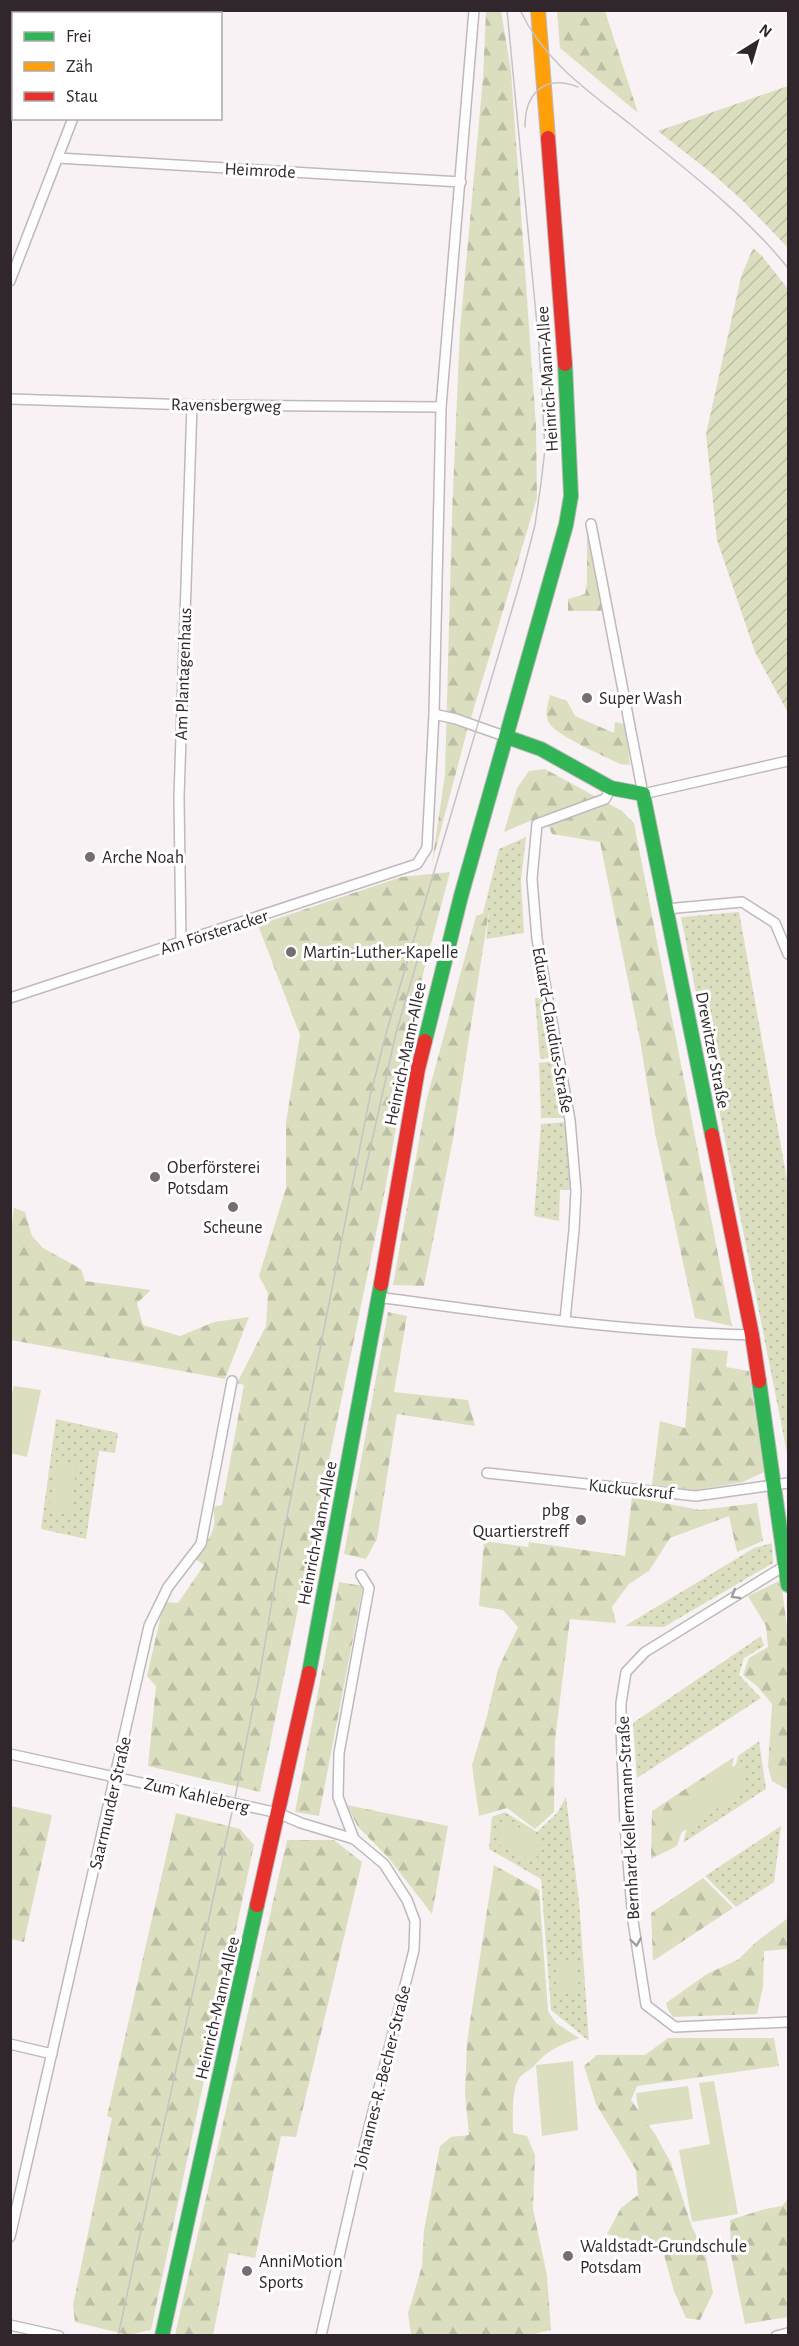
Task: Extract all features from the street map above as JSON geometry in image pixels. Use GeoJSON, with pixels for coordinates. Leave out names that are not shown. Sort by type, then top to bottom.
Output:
{"type":"FeatureCollection","features":[{"type":"Feature","properties":{"kind":"main road","name":"Heinrich-Mann-Allee"},"geometry":{"type":"LineString","coordinates":[[162,2336],[278,1813],[329,1570],[409,1120],[431,1016],[461,896],[560,554],[571,496],[569,412],[538,10]]}},
{"type":"Feature","properties":{"kind":"main road"},"geometry":{"type":"LineString","coordinates":[[507,737],[541,749],[611,788],[643,794]]}},
{"type":"Feature","properties":{"kind":"main road","name":"Drewitzer Straße"},"geometry":{"type":"LineString","coordinates":[[643,794],[752,1335],[789,1585]]}},
{"type":"Feature","properties":{"kind":"street"},"geometry":{"type":"LineString","coordinates":[[474,10],[441,407],[434,714],[456,719],[507,737]]}},
{"type":"Feature","properties":{"kind":"street"},"geometry":{"type":"LineString","coordinates":[[10,281],[72,120]]}},
{"type":"Feature","properties":{"kind":"street","name":"Heimrode"},"geometry":{"type":"LineString","coordinates":[[58,158],[461,182]]}},
{"type":"Feature","properties":{"kind":"street","name":"Ravensbergweg"},"geometry":{"type":"LineString","coordinates":[[10,399],[192,405],[441,407]]}},
{"type":"Feature","properties":{"kind":"street","name":"Am Plantagenhaus"},"geometry":{"type":"LineString","coordinates":[[181,943],[179,797],[192,405]]}},
{"type":"Feature","properties":{"kind":"street","name":"Drewitzer Straße"},"geometry":{"type":"LineString","coordinates":[[591,524],[643,794]]}},
{"type":"Feature","properties":{"kind":"street","name":"Am Försteracker"},"geometry":{"type":"LineString","coordinates":[[10,998],[417,864],[427,848],[434,714]]}},
{"type":"Feature","properties":{"kind":"street"},"geometry":{"type":"LineString","coordinates":[[643,794],[789,761]]}},
{"type":"Feature","properties":{"kind":"street","name":"Eduard-Claudius-Straße"},"geometry":{"type":"LineString","coordinates":[[565,1320],[576,1191],[570,1120],[537,939],[532,879],[537,824],[605,799],[611,788]]}},
{"type":"Feature","properties":{"kind":"street"},"geometry":{"type":"LineString","coordinates":[[666,909],[742,902],[775,923],[789,954]]}},
{"type":"Feature","properties":{"kind":"street"},"geometry":{"type":"LineString","coordinates":[[378,1297],[565,1320],[699,1333],[752,1335]]}},
{"type":"Feature","properties":{"kind":"street","name":"Saarmunder Straße"},"geometry":{"type":"LineString","coordinates":[[10,2237],[116,1777],[148,1626],[168,1587],[201,1544],[232,1381]]}},
{"type":"Feature","properties":{"kind":"street","name":"Kuckucksruf"},"geometry":{"type":"LineString","coordinates":[[487,1473],[696,1496],[789,1483]]}},
{"type":"Feature","properties":{"kind":"street","name":"Bernhard-Kellermann-Straße"},"geometry":{"type":"LineString","coordinates":[[786,1565],[645,1652],[626,1672],[621,1703],[625,1826],[633,1920],[646,2005],[675,2027],[789,2022]]}},
{"type":"Feature","properties":{"kind":"street","name":"Johannes-R.-Becher-Straße"},"geometry":{"type":"LineString","coordinates":[[354,1839],[338,1797],[339,1754],[369,1588],[361,1575]]}},
{"type":"Feature","properties":{"kind":"street","name":"Zum Kahleberg"},"geometry":{"type":"LineString","coordinates":[[10,1754],[278,1813]]}},
{"type":"Feature","properties":{"kind":"street","name":"Johannes-R.-Becher-Straße"},"geometry":{"type":"LineString","coordinates":[[278,1813],[301,1823],[354,1839],[384,1864],[408,1900],[415,1921],[414,1950],[364,2147],[321,2336]]}},
{"type":"Feature","properties":{"kind":"street"},"geometry":{"type":"LineString","coordinates":[[10,2044],[52,2054]]}},
{"type":"Feature","properties":{"kind":"street"},"geometry":{"type":"LineString","coordinates":[[10,2325],[59,2336]]}},
{"type":"Feature","properties":{"kind":"street"},"geometry":{"type":"LineString","coordinates":[[776,2336],[789,2333]]}},
{"type":"Feature","properties":{"kind":"green space"},"geometry":{"type":"Polygon","coordinates":[[[486,11],[501,11],[511,71],[536,426],[537,498],[467,731],[432,863],[445,774],[460,329],[483,78],[486,11]]]}},
{"type":"Feature","properties":{"kind":"green space"},"geometry":{"type":"Polygon","coordinates":[[[557,11],[605,11],[638,113],[560,48],[557,11]]]}},
{"type":"Feature","properties":{"kind":"green space"},"geometry":{"type":"Polygon","coordinates":[[[788,86],[788,248],[744,202],[714,175],[658,131],[788,86]]]}},
{"type":"Feature","properties":{"kind":"green space"},"geometry":{"type":"Polygon","coordinates":[[[753,248],[788,289],[788,713],[755,652],[717,540],[706,434],[741,277],[753,248]]]}},
{"type":"Feature","properties":{"kind":"green space"},"geometry":{"type":"Polygon","coordinates":[[[587,533],[603,611],[568,611],[568,599],[585,594],[587,533]]]}},
{"type":"Feature","properties":{"kind":"green space"},"geometry":{"type":"Polygon","coordinates":[[[550,695],[567,701],[575,716],[614,733],[615,722],[625,724],[630,765],[620,764],[593,751],[554,728],[547,716],[550,695]]]}},
{"type":"Feature","properties":{"kind":"green space"},"geometry":{"type":"Polygon","coordinates":[[[545,769],[622,811],[634,823],[732,1326],[695,1318],[655,1133],[640,1040],[600,842],[552,834],[544,815],[504,832],[517,788],[529,771],[545,769]]]}},
{"type":"Feature","properties":{"kind":"green space"},"geometry":{"type":"Polygon","coordinates":[[[526,837],[521,880],[524,933],[486,939],[489,912],[483,913],[499,849],[526,837]]]}},
{"type":"Feature","properties":{"kind":"green space"},"geometry":{"type":"Polygon","coordinates":[[[450,872],[423,974],[385,1190],[260,1792],[148,1766],[156,1686],[147,1676],[164,1602],[178,1603],[204,1565],[194,1558],[211,1535],[214,1523],[213,1507],[222,1505],[244,1385],[237,1383],[266,1326],[268,1293],[259,1276],[286,1188],[286,1122],[300,1035],[258,925],[401,877],[450,872]]]}},
{"type":"Feature","properties":{"kind":"green space"},"geometry":{"type":"Polygon","coordinates":[[[489,911],[453,1139],[424,1286],[393,1285],[426,1102],[476,916],[489,911]]]}},
{"type":"Feature","properties":{"kind":"green space"},"geometry":{"type":"Polygon","coordinates":[[[739,912],[788,1185],[788,1458],[681,917],[739,912]]]}},
{"type":"Feature","properties":{"kind":"green space"},"geometry":{"type":"Polygon","coordinates":[[[542,997],[555,1057],[540,1059],[535,998],[542,997]]]}},
{"type":"Feature","properties":{"kind":"green space"},"geometry":{"type":"Polygon","coordinates":[[[556,1061],[565,1118],[541,1118],[539,1063],[556,1061]]]}},
{"type":"Feature","properties":{"kind":"green space"},"geometry":{"type":"Polygon","coordinates":[[[565,1122],[570,1190],[560,1190],[559,1221],[534,1216],[541,1124],[565,1122]]]}},
{"type":"Feature","properties":{"kind":"green space"},"geometry":{"type":"Polygon","coordinates":[[[14,1208],[25,1212],[32,1236],[43,1248],[81,1269],[85,1281],[151,1290],[137,1303],[143,1325],[180,1336],[214,1322],[249,1317],[225,1379],[11,1340],[10,1240],[14,1208]]]}},
{"type":"Feature","properties":{"kind":"green space"},"geometry":{"type":"Polygon","coordinates":[[[388,1312],[407,1316],[394,1392],[468,1400],[475,1426],[397,1414],[377,1539],[366,1559],[344,1554],[388,1312]]]}},
{"type":"Feature","properties":{"kind":"green space"},"geometry":{"type":"Polygon","coordinates":[[[692,1348],[728,1351],[726,1367],[749,1371],[764,1472],[743,1482],[697,1490],[652,1485],[660,1421],[685,1428],[692,1348]]]}},
{"type":"Feature","properties":{"kind":"green space"},"geometry":{"type":"Polygon","coordinates":[[[14,1386],[41,1390],[27,1457],[11,1453],[10,1402],[14,1386]]]}},
{"type":"Feature","properties":{"kind":"green space"},"geometry":{"type":"Polygon","coordinates":[[[56,1419],[118,1433],[115,1453],[99,1451],[86,1539],[41,1529],[56,1419]]]}},
{"type":"Feature","properties":{"kind":"green space"},"geometry":{"type":"Polygon","coordinates":[[[58,1461],[76,1465],[72,1516],[49,1510],[58,1461]]]}},
{"type":"Feature","properties":{"kind":"green space"},"geometry":{"type":"Polygon","coordinates":[[[632,1497],[700,1510],[757,1503],[763,1541],[737,1552],[729,1516],[670,1538],[649,1571],[629,1584],[612,1607],[616,1623],[570,1619],[555,1740],[554,1812],[535,1829],[507,1808],[479,1816],[472,1765],[498,1669],[518,1627],[503,1610],[479,1606],[484,1541],[528,1547],[529,1542],[625,1556],[632,1497]]]}},
{"type":"Feature","properties":{"kind":"green space"},"geometry":{"type":"Polygon","coordinates":[[[772,1543],[773,1563],[664,1627],[625,1626],[754,1548],[772,1543]]]}},
{"type":"Feature","properties":{"kind":"green space"},"geometry":{"type":"Polygon","coordinates":[[[781,1580],[788,1635],[788,1790],[772,1781],[768,1767],[772,1704],[757,1686],[743,1675],[749,1658],[768,1647],[766,1626],[748,1596],[781,1580]]]}},
{"type":"Feature","properties":{"kind":"green space"},"geometry":{"type":"Polygon","coordinates":[[[339,1582],[363,1586],[319,1816],[295,1812],[339,1582]]]}},
{"type":"Feature","properties":{"kind":"green space"},"geometry":{"type":"Polygon","coordinates":[[[761,1636],[764,1646],[744,1658],[739,1675],[761,1698],[637,1778],[633,1723],[761,1636]]]}},
{"type":"Feature","properties":{"kind":"green space"},"geometry":{"type":"Polygon","coordinates":[[[759,1741],[766,1789],[683,1843],[688,1824],[730,1791],[738,1756],[759,1741]]]}},
{"type":"Feature","properties":{"kind":"green space"},"geometry":{"type":"Polygon","coordinates":[[[734,1757],[728,1788],[685,1822],[677,1846],[651,1859],[652,1811],[734,1757]]]}},
{"type":"Feature","properties":{"kind":"green space"},"geometry":{"type":"Polygon","coordinates":[[[741,1761],[745,1790],[676,1836],[675,1805],[741,1761]]]}},
{"type":"Feature","properties":{"kind":"green space"},"geometry":{"type":"Polygon","coordinates":[[[566,1797],[579,1901],[589,2041],[551,2010],[541,1879],[489,1849],[492,1817],[505,1812],[537,1832],[557,1813],[566,1797]]]}},
{"type":"Feature","properties":{"kind":"green space"},"geometry":{"type":"Polygon","coordinates":[[[347,1805],[448,1826],[432,1914],[387,1856],[358,1827],[347,1805]]]}},
{"type":"Feature","properties":{"kind":"green space"},"geometry":{"type":"Polygon","coordinates":[[[11,1806],[52,1815],[24,1942],[11,1939],[11,1806]]]}},
{"type":"Feature","properties":{"kind":"green space"},"geometry":{"type":"Polygon","coordinates":[[[176,1813],[240,1829],[254,1845],[151,2330],[128,2335],[75,2322],[73,2305],[112,2118],[107,2116],[176,1813]]]}},
{"type":"Feature","properties":{"kind":"green space"},"geometry":{"type":"Polygon","coordinates":[[[502,1820],[539,1836],[536,1863],[498,1844],[502,1820]]]}},
{"type":"Feature","properties":{"kind":"green space"},"geometry":{"type":"Polygon","coordinates":[[[781,1826],[774,1882],[736,1907],[705,1876],[781,1826]]]}},
{"type":"Feature","properties":{"kind":"green space"},"geometry":{"type":"Polygon","coordinates":[[[287,1840],[334,1840],[362,1862],[296,2137],[281,2136],[255,2258],[229,2253],[213,2335],[175,2335],[287,1840]]]}},
{"type":"Feature","properties":{"kind":"green space"},"geometry":{"type":"Polygon","coordinates":[[[494,1865],[539,1890],[548,2011],[556,2023],[579,2038],[550,2052],[522,2075],[517,2082],[514,2096],[513,2133],[527,2136],[535,2155],[533,2209],[547,2275],[551,2330],[525,2336],[411,2335],[408,2313],[422,2266],[424,2230],[440,2146],[451,2137],[469,2135],[465,2094],[467,2042],[494,1865]]]}},
{"type":"Feature","properties":{"kind":"green space"},"geometry":{"type":"Polygon","coordinates":[[[703,1878],[733,1908],[653,1961],[651,1913],[703,1878]]]}},
{"type":"Feature","properties":{"kind":"green space"},"geometry":{"type":"Polygon","coordinates":[[[788,1918],[788,1949],[764,1951],[763,1986],[757,2014],[673,2017],[666,2003],[707,1974],[739,1959],[756,1942],[788,1918]]]}},
{"type":"Feature","properties":{"kind":"green space"},"geometry":{"type":"Polygon","coordinates":[[[556,1960],[576,1960],[579,1991],[557,1991],[556,1960]]]}},
{"type":"Feature","properties":{"kind":"green space"},"geometry":{"type":"Polygon","coordinates":[[[668,2038],[774,2038],[779,2066],[637,2086],[631,2100],[655,2134],[671,2163],[692,2227],[705,2252],[713,2293],[700,2320],[686,2318],[674,2291],[661,2244],[632,2241],[607,2234],[621,2208],[638,2195],[636,2170],[596,2104],[584,2066],[597,2055],[645,2055],[668,2038]]]}},
{"type":"Feature","properties":{"kind":"green space"},"geometry":{"type":"Polygon","coordinates":[[[573,2061],[578,2130],[542,2136],[536,2065],[573,2061]]]}},
{"type":"Feature","properties":{"kind":"green space"},"geometry":{"type":"Polygon","coordinates":[[[714,2081],[738,2214],[692,2222],[679,2150],[710,2144],[699,2083],[714,2081]]]}},
{"type":"Feature","properties":{"kind":"green space"},"geometry":{"type":"Polygon","coordinates":[[[688,2086],[693,2119],[641,2126],[636,2093],[688,2086]]]}},
{"type":"Feature","properties":{"kind":"green space"},"geometry":{"type":"Polygon","coordinates":[[[788,2199],[788,2317],[745,2324],[731,2255],[730,2220],[782,2206],[788,2199]]]}},
{"type":"Feature","properties":{"kind":"tram line"},"geometry":{"type":"LineString","coordinates":[[118,2336],[234,1803],[260,1673],[281,1547],[370,1096],[387,1030],[535,525],[545,449],[539,346],[507,10]]}},
{"type":"Feature","properties":{"kind":"tram line"},"geometry":{"type":"LineString","coordinates":[[520,10],[541,45],[568,74],[713,192],[752,228],[788,268]]}},
{"type":"Feature","properties":{"kind":"tram line"},"geometry":{"type":"LineString","coordinates":[[525,127],[528,105],[539,89],[555,83],[578,87]]}},
{"type":"Feature","properties":{"kind":"tram line"},"geometry":{"type":"LineString","coordinates":[[361,1190],[396,1033],[421,948]]}},
{"type":"Feature","properties":{"kind":"traffic: fast"},"geometry":{"type":"LineString","coordinates":[[425,1041],[461,896],[566,525],[571,496],[565,364]]}},
{"type":"Feature","properties":{"kind":"traffic: fast"},"geometry":{"type":"LineString","coordinates":[[507,737],[541,749],[611,788],[643,794],[712,1135]]}},
{"type":"Feature","properties":{"kind":"traffic: fast"},"geometry":{"type":"LineString","coordinates":[[309,1673],[381,1284]]}},
{"type":"Feature","properties":{"kind":"traffic: fast"},"geometry":{"type":"LineString","coordinates":[[759,1381],[788,1585]]}},
{"type":"Feature","properties":{"kind":"traffic: fast"},"geometry":{"type":"LineString","coordinates":[[162,2336],[257,1905]]}},
{"type":"Feature","properties":{"kind":"traffic: slow"},"geometry":{"type":"LineString","coordinates":[[538,10],[548,138]]}},
{"type":"Feature","properties":{"kind":"traffic: jam"},"geometry":{"type":"LineString","coordinates":[[548,138],[565,364]]}},
{"type":"Feature","properties":{"kind":"traffic: jam"},"geometry":{"type":"LineString","coordinates":[[381,1284],[418,1069],[425,1041]]}},
{"type":"Feature","properties":{"kind":"traffic: jam"},"geometry":{"type":"LineString","coordinates":[[712,1135],[759,1381]]}},
{"type":"Feature","properties":{"kind":"traffic: jam"},"geometry":{"type":"LineString","coordinates":[[257,1905],[309,1673]]}},
{"type":"Feature","properties":{"kind":"place","name":"Super Wash"},"geometry":{"type":"Point","coordinates":[587,698]}},
{"type":"Feature","properties":{"kind":"place","name":"Arche Noah"},"geometry":{"type":"Point","coordinates":[90,857]}},
{"type":"Feature","properties":{"kind":"place","name":"Martin-Luther-Kapelle"},"geometry":{"type":"Point","coordinates":[291,952]}},
{"type":"Feature","properties":{"kind":"place","name":"Oberförsterei Potsdam"},"geometry":{"type":"Point","coordinates":[155,1177]}},
{"type":"Feature","properties":{"kind":"place","name":"Scheune"},"geometry":{"type":"Point","coordinates":[233,1207]}},
{"type":"Feature","properties":{"kind":"place","name":"pbg Quartierstreff"},"geometry":{"type":"Point","coordinates":[581,1520]}},
{"type":"Feature","properties":{"kind":"place","name":"Waldstadt-Grundschule Potsdam"},"geometry":{"type":"Point","coordinates":[568,2256]}},
{"type":"Feature","properties":{"kind":"place","name":"AnniMotion Sports"},"geometry":{"type":"Point","coordinates":[247,2271]}}]}
